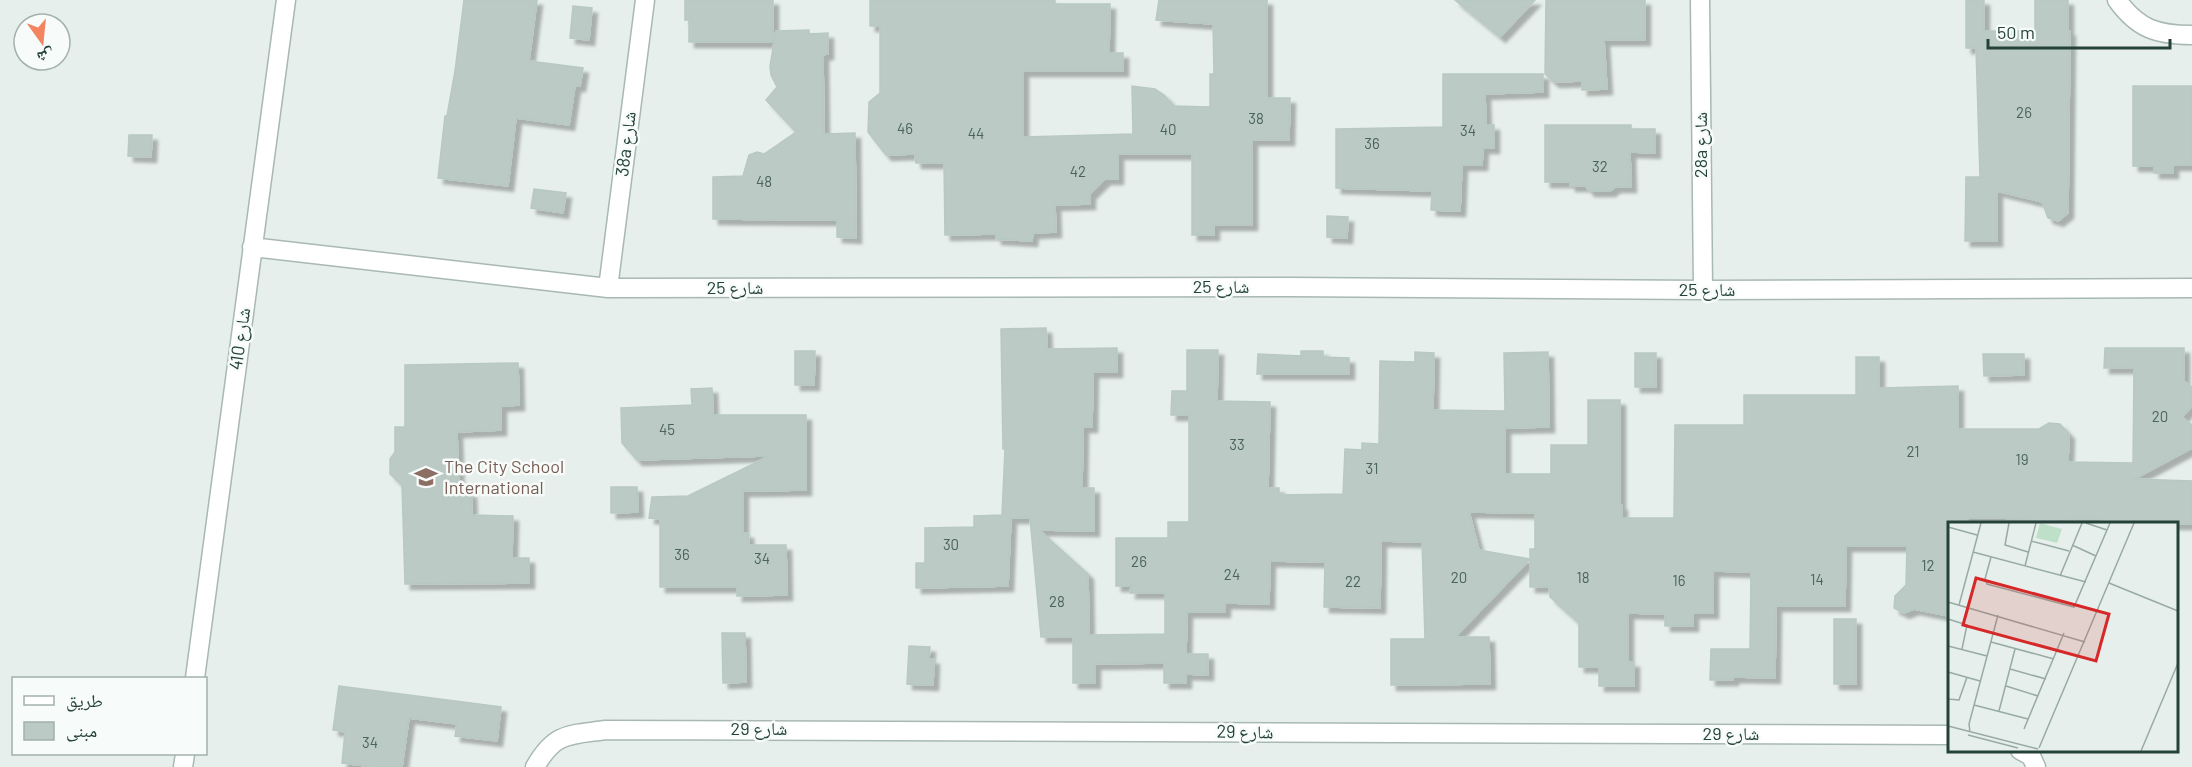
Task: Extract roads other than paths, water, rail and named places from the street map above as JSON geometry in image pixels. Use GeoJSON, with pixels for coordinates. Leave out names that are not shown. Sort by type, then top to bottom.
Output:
{"type":"FeatureCollection","features":[{"type":"Feature","properties":{"kind":"street","name":"شارع 410"},"geometry":{"type":"LineString","coordinates":[[195,677],[286,0]]}},
{"type":"Feature","properties":{"kind":"street","name":"38a شارع"},"geometry":{"type":"LineString","coordinates":[[608,288],[645,0]]}},
{"type":"Feature","properties":{"kind":"street","name":"28a شارع"},"geometry":{"type":"LineString","coordinates":[[1700,0],[1703,290]]}},
{"type":"Feature","properties":{"kind":"street"},"geometry":{"type":"LineString","coordinates":[[2117,0],[2128,15],[2144,27],[2162,34],[2192,35]]}},
{"type":"Feature","properties":{"kind":"street","name":"شارع 25"},"geometry":{"type":"LineString","coordinates":[[252,247],[608,288],[1302,287],[1703,290],[2192,288]]}},
{"type":"Feature","properties":{"kind":"street","name":"شارع 29"},"geometry":{"type":"LineString","coordinates":[[535,767],[545,749],[564,736],[617,730],[1948,735]]}},
{"type":"Feature","properties":{"kind":"street"},"geometry":{"type":"LineString","coordinates":[[2024,752],[2031,756],[2036,767]]}},
{"type":"Feature","properties":{"kind":"place","name":"The City School International"},"geometry":{"type":"Point","coordinates":[426,477]}}]}
